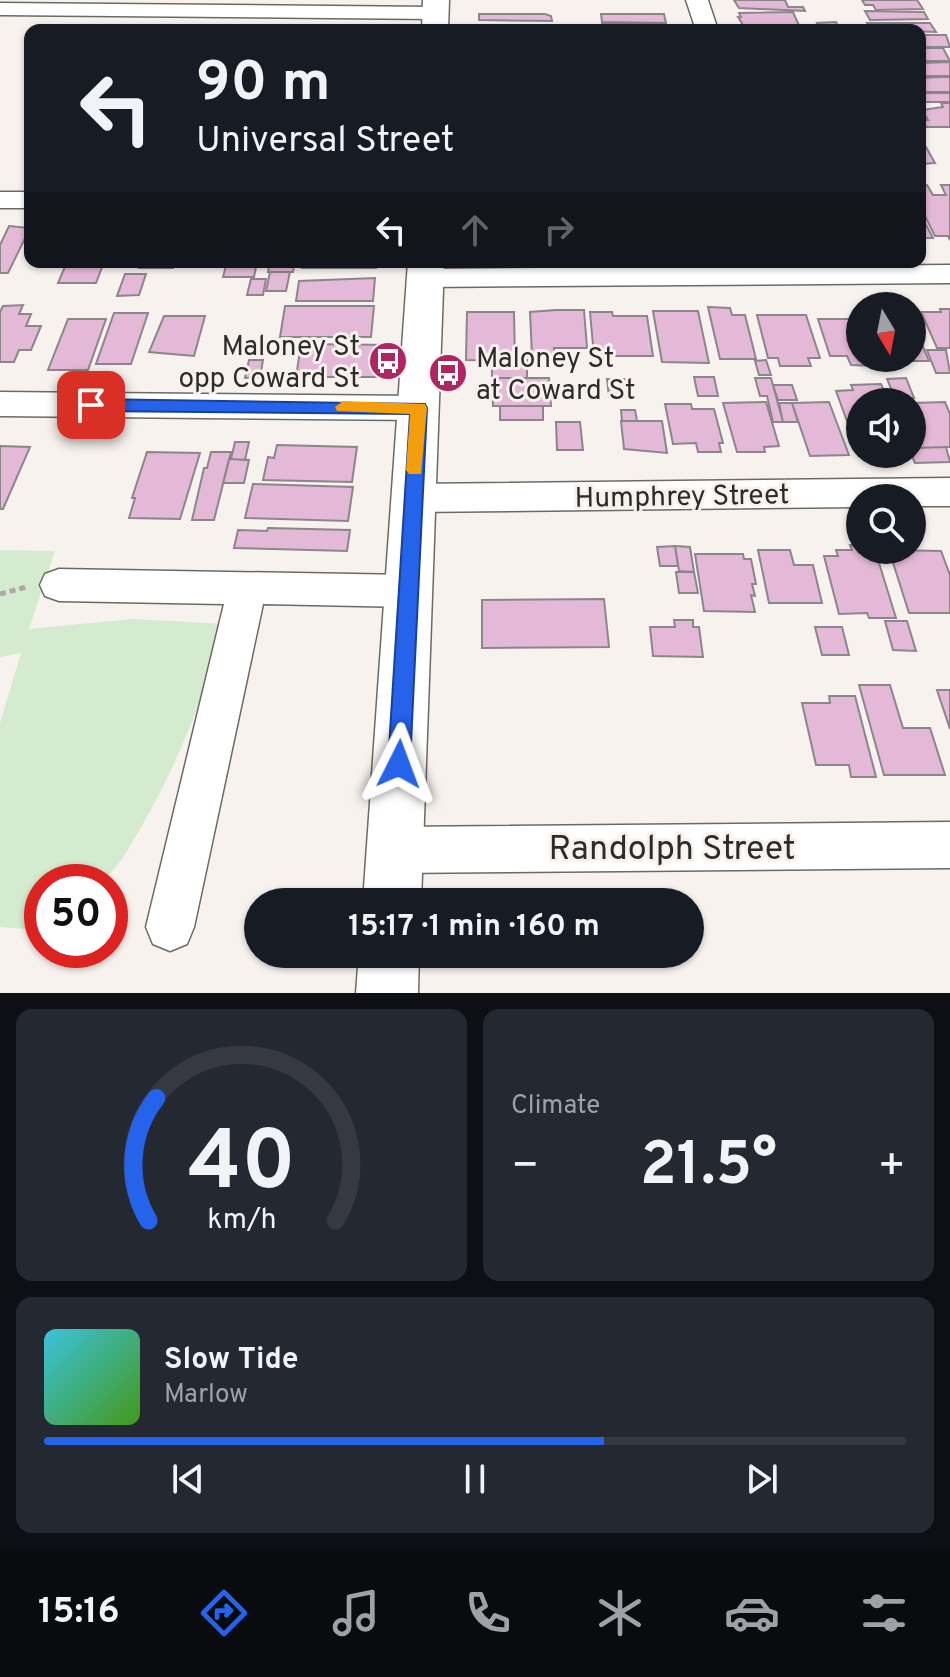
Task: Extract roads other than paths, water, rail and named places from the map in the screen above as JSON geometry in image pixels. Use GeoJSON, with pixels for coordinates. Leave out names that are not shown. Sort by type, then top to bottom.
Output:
{"type":"FeatureCollection","features":[{"type":"Feature","properties":{"kind":"main road"},"geometry":{"type":"LineString","coordinates":[[393,888],[426,270]]}},
{"type":"Feature","properties":{"kind":"main road"},"geometry":{"type":"LineString","coordinates":[[387,993],[388,968]]}},
{"type":"Feature","properties":{"kind":"street"},"geometry":{"type":"LineString","coordinates":[[697,0],[705,24]]}},
{"type":"Feature","properties":{"kind":"street"},"geometry":{"type":"LineString","coordinates":[[0,9],[315,6],[435,14]]}},
{"type":"Feature","properties":{"kind":"street"},"geometry":{"type":"LineString","coordinates":[[0,200],[24,200]]}},
{"type":"Feature","properties":{"kind":"street"},"geometry":{"type":"LineString","coordinates":[[426,270],[787,269],[950,274]]}},
{"type":"Feature","properties":{"kind":"street"},"geometry":{"type":"LineString","coordinates":[[0,404],[419,408]]}},
{"type":"Feature","properties":{"kind":"street","name":"Humphrey Street"},"geometry":{"type":"LineString","coordinates":[[413,498],[950,492]]}},
{"type":"Feature","properties":{"kind":"street"},"geometry":{"type":"LineString","coordinates":[[59,585],[409,591]]}},
{"type":"Feature","properties":{"kind":"street"},"geometry":{"type":"LineString","coordinates":[[170,927],[247,589]]}},
{"type":"Feature","properties":{"kind":"street","name":"Randolph Street"},"geometry":{"type":"LineString","coordinates":[[394,850],[950,845]]}},
{"type":"Feature","properties":{"kind":"place","name":"Maloney St opp Coward St"},"geometry":{"type":"Point","coordinates":[388,361]}},
{"type":"Feature","properties":{"kind":"place","name":"Maloney St at Coward St"},"geometry":{"type":"Point","coordinates":[448,373]}}]}
